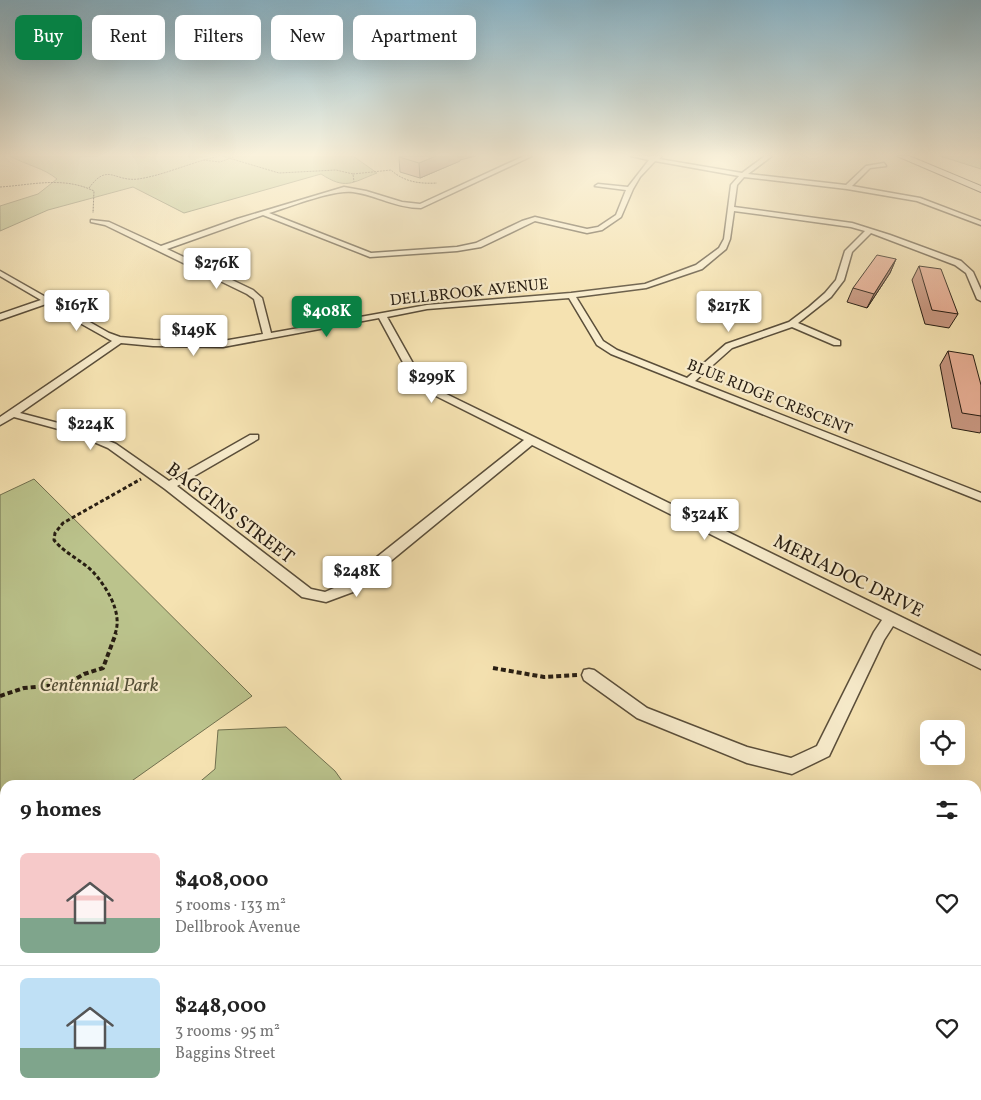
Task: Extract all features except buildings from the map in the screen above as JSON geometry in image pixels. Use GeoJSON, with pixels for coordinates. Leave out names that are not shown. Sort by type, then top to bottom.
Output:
{"type":"FeatureCollection","features":[{"type":"Feature","properties":{"kind":"street"},"geometry":{"type":"LineString","coordinates":[[160,249],[281,207]]}},
{"type":"Feature","properties":{"kind":"street"},"geometry":{"type":"LineString","coordinates":[[263,213],[370,255],[457,249],[478,245],[524,222],[536,220],[587,232],[600,229],[619,216],[623,207]]}},
{"type":"Feature","properties":{"kind":"street"},"geometry":{"type":"LineString","coordinates":[[940,207],[981,223]]}},
{"type":"Feature","properties":{"kind":"street"},"geometry":{"type":"LineString","coordinates":[[732,209],[815,219],[870,230],[958,263],[969,272],[981,299]]}},
{"type":"Feature","properties":{"kind":"street","name":"DELLBROOK AVENUE"},"geometry":{"type":"LineString","coordinates":[[0,273],[102,333],[119,340],[200,346],[268,337],[427,307],[571,295],[646,286],[699,267],[722,248],[727,239],[732,209]]}},
{"type":"Feature","properties":{"kind":"street"},"geometry":{"type":"LineString","coordinates":[[93,221],[107,223],[258,298],[268,337]]}},
{"type":"Feature","properties":{"kind":"street"},"geometry":{"type":"LineString","coordinates":[[689,381],[729,346],[792,324],[828,295],[840,280],[849,251],[870,230]]}},
{"type":"Feature","properties":{"kind":"street","name":"BLUE RIDGE CRESCENT"},"geometry":{"type":"LineString","coordinates":[[571,295],[600,343],[614,352],[981,497]]}},
{"type":"Feature","properties":{"kind":"street"},"geometry":{"type":"LineString","coordinates":[[0,317],[46,301]]}},
{"type":"Feature","properties":{"kind":"street","name":"MERIADOC DRIVE"},"geometry":{"type":"LineString","coordinates":[[382,316],[411,368],[429,389],[981,663]]}},
{"type":"Feature","properties":{"kind":"street"},"geometry":{"type":"LineString","coordinates":[[792,324],[837,343]]}},
{"type":"Feature","properties":{"kind":"street"},"geometry":{"type":"LineString","coordinates":[[0,422],[119,340]]}},
{"type":"Feature","properties":{"kind":"street","name":"BAGGINS STREET"},"geometry":{"type":"LineString","coordinates":[[13,414],[86,434],[112,446],[169,486],[307,593],[326,597],[348,588],[531,440]]}},
{"type":"Feature","properties":{"kind":"street"},"geometry":{"type":"LineString","coordinates":[[169,486],[254,437]]}},
{"type":"Feature","properties":{"kind":"street"},"geometry":{"type":"LineString","coordinates":[[589,675],[642,713],[747,755],[792,766],[823,751],[879,636],[891,618]]}},
{"type":"Feature","properties":{"kind":"path"},"geometry":{"type":"LineString","coordinates":[[93,207],[93,221]]}},
{"type":"Feature","properties":{"kind":"path"},"geometry":{"type":"LineString","coordinates":[[0,696],[24,688],[67,684],[84,674],[102,668],[117,629],[114,603],[93,572],[62,550],[54,540],[55,533],[63,523],[150,474]]}},
{"type":"Feature","properties":{"kind":"path"},"geometry":{"type":"LineString","coordinates":[[493,668],[544,677],[589,675]]}},
{"type":"Feature","properties":{"kind":"green space"},"geometry":{"type":"Polygon","coordinates":[[[0,207],[58,207],[48,210],[0,231],[0,207]]]}},
{"type":"Feature","properties":{"kind":"green space"},"geometry":{"type":"Polygon","coordinates":[[[173,207],[204,207],[184,213],[173,207]]]}},
{"type":"Feature","properties":{"kind":"green space","name":"Centennial Park"},"geometry":{"type":"Polygon","coordinates":[[[34,479],[252,696],[133,780],[0,780],[0,495],[34,479]]]}},
{"type":"Feature","properties":{"kind":"green space"},"geometry":{"type":"Polygon","coordinates":[[[286,727],[335,771],[341,780],[202,780],[215,769],[218,730],[286,727]]]}}]}
